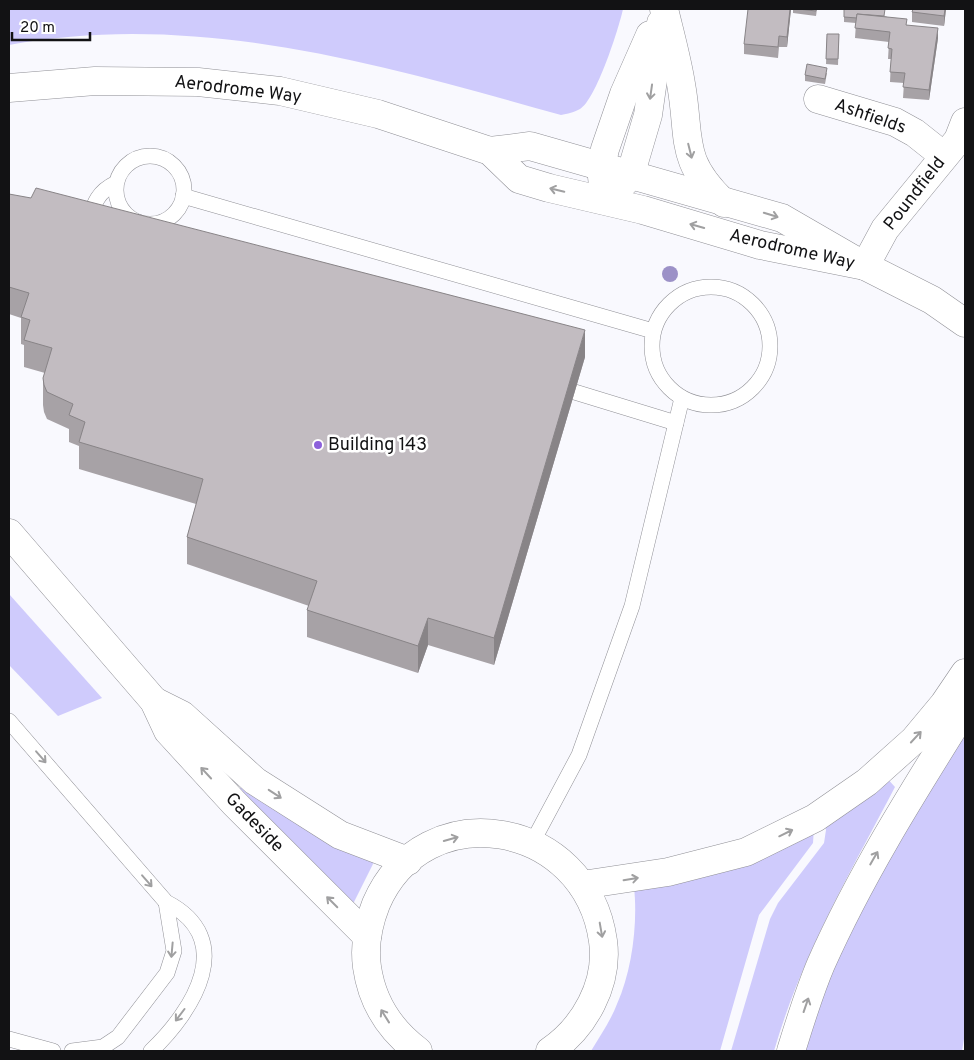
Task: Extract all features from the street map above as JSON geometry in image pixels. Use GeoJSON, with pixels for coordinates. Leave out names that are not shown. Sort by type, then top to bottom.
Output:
{"type":"FeatureCollection","features":[{"type":"Feature","properties":{"kind":"main road"},"geometry":{"type":"LineString","coordinates":[[605,202],[601,167],[624,94],[663,9]]}},
{"type":"Feature","properties":{"kind":"main road"},"geometry":{"type":"LineString","coordinates":[[605,202],[630,176],[648,115],[663,9]]}},
{"type":"Feature","properties":{"kind":"main road"},"geometry":{"type":"LineString","coordinates":[[663,9],[681,86],[691,158],[699,176],[724,203]]}},
{"type":"Feature","properties":{"kind":"main road","name":"Aerodrome Way"},"geometry":{"type":"LineString","coordinates":[[9,88],[95,81],[188,82],[280,91],[378,114],[490,151],[530,146],[724,203],[782,218],[865,266]]}},
{"type":"Feature","properties":{"kind":"main road","name":"Ashfields"},"geometry":{"type":"LineString","coordinates":[[818,99],[894,122],[915,133],[958,141]]}},
{"type":"Feature","properties":{"kind":"main road","name":"Poundfield"},"geometry":{"type":"LineString","coordinates":[[865,266],[885,229],[958,141]]}},
{"type":"Feature","properties":{"kind":"main road","name":"Aerodrome Way"},"geometry":{"type":"LineString","coordinates":[[490,151],[519,179],[643,210],[760,245],[865,266]]}},
{"type":"Feature","properties":{"kind":"main road"},"geometry":{"type":"LineString","coordinates":[[865,266],[932,300],[965,323]]}},
{"type":"Feature","properties":{"kind":"main road","name":"Gadeside"},"geometry":{"type":"LineString","coordinates":[[9,533],[154,701],[168,731],[234,803],[366,936]]}},
{"type":"Feature","properties":{"kind":"main road"},"geometry":{"type":"LineString","coordinates":[[582,885],[668,872],[746,852],[815,818],[867,782],[914,740],[944,704],[965,674]]}},
{"type":"Feature","properties":{"kind":"main road","name":"Gadeside"},"geometry":{"type":"LineString","coordinates":[[154,701],[182,715],[255,781],[340,835],[408,860]]}},
{"type":"Feature","properties":{"kind":"main road"},"geometry":{"type":"LineString","coordinates":[[791,1051],[820,966],[861,881],[899,814],[965,709]]}},
{"type":"Feature","properties":{"kind":"main road"},"geometry":{"type":"LineString","coordinates":[[417,1051],[386,1020],[376,1001],[369,980],[366,936],[380,894],[408,860],[433,845],[468,834],[504,835],[532,843],[552,854],[569,868],[593,904],[600,925],[603,946],[602,968],[597,990],[588,1010],[576,1028],[550,1051]]}},
{"type":"Feature","properties":{"kind":"lane"},"geometry":{"type":"LineString","coordinates":[[150,155],[162,158],[172,164],[179,173],[183,184],[183,196],[179,207],[171,216],[160,222],[149,224],[137,222],[119,206],[116,183],[120,172],[128,163],[139,157],[150,155]]}},
{"type":"Feature","properties":{"kind":"lane"},"geometry":{"type":"LineString","coordinates":[[83,240],[96,199],[105,188],[116,183]]}},
{"type":"Feature","properties":{"kind":"lane"},"geometry":{"type":"LineString","coordinates":[[183,196],[654,331]]}},
{"type":"Feature","properties":{"kind":"lane"},"geometry":{"type":"LineString","coordinates":[[711,286],[727,288],[741,294],[754,303],[763,316],[771,346],[766,368],[754,388],[742,398],[727,404],[712,406],[696,404],[682,398],[670,389],[660,376],[654,362],[652,346],[654,331],[660,316],[675,299],[696,288],[711,286]]}},
{"type":"Feature","properties":{"kind":"lane"},"geometry":{"type":"LineString","coordinates":[[544,382],[676,423]]}},
{"type":"Feature","properties":{"kind":"lane"},"geometry":{"type":"LineString","coordinates":[[532,843],[579,755],[632,606],[682,398]]}},
{"type":"Feature","properties":{"kind":"lane"},"geometry":{"type":"LineString","coordinates":[[9,721],[166,902],[182,910],[196,927],[205,949],[204,970],[197,991],[185,1010],[151,1051]]}},
{"type":"Feature","properties":{"kind":"lane"},"geometry":{"type":"LineString","coordinates":[[72,1051],[103,1047],[118,1037],[167,972],[174,951],[166,902]]}},
{"type":"Feature","properties":{"kind":"lane"},"geometry":{"type":"LineString","coordinates":[[9,1040],[52,1051]]}},
{"type":"Feature","properties":{"kind":"shaded area"},"geometry":{"type":"Polygon","coordinates":[[[9,9],[623,9],[612,47],[593,92],[580,109],[561,115],[426,78],[357,62],[288,48],[219,39],[149,34],[79,36],[9,45],[9,9]]]}},
{"type":"Feature","properties":{"kind":"shaded area"},"geometry":{"type":"Polygon","coordinates":[[[9,594],[102,698],[58,716],[9,665],[9,594]]]}},
{"type":"Feature","properties":{"kind":"shaded area"},"geometry":{"type":"Polygon","coordinates":[[[965,724],[965,1033],[962,1051],[801,1051],[828,969],[870,884],[965,724]]]}},
{"type":"Feature","properties":{"kind":"shaded area"},"geometry":{"type":"Polygon","coordinates":[[[885,776],[895,787],[812,949],[785,1016],[774,1051],[731,1051],[770,919],[778,903],[824,843],[826,830],[823,821],[885,776]]]}},
{"type":"Feature","properties":{"kind":"shaded area"},"geometry":{"type":"Polygon","coordinates":[[[246,784],[376,858],[351,908],[239,797],[240,788],[246,784]]]}},
{"type":"Feature","properties":{"kind":"shaded area"},"geometry":{"type":"Polygon","coordinates":[[[814,827],[813,843],[759,915],[720,1051],[591,1051],[612,1016],[627,977],[633,947],[634,887],[814,827]]]}},
{"type":"Feature","properties":{"kind":"building"},"geometry":{"type":"Polygon","coordinates":[[[748,9],[790,9],[787,37],[779,36],[778,47],[744,44],[748,9]]]}},
{"type":"Feature","properties":{"kind":"building"},"geometry":{"type":"Polygon","coordinates":[[[798,9],[816,9],[816,11],[798,9]]]}},
{"type":"Feature","properties":{"kind":"building"},"geometry":{"type":"Polygon","coordinates":[[[844,9],[885,9],[884,16],[857,14],[857,18],[844,17],[844,9]]]}},
{"type":"Feature","properties":{"kind":"building"},"geometry":{"type":"Polygon","coordinates":[[[913,9],[945,9],[944,16],[912,12],[913,9]]]}},
{"type":"Feature","properties":{"kind":"building"},"geometry":{"type":"Polygon","coordinates":[[[857,14],[907,19],[906,25],[938,28],[929,90],[903,87],[905,73],[890,72],[892,49],[888,48],[890,32],[855,28],[857,14]]]}},
{"type":"Feature","properties":{"kind":"building"},"geometry":{"type":"Polygon","coordinates":[[[827,34],[839,34],[838,59],[826,59],[827,34]]]}},
{"type":"Feature","properties":{"kind":"building"},"geometry":{"type":"Polygon","coordinates":[[[807,64],[827,68],[825,79],[805,75],[807,64]]]}},
{"type":"Feature","properties":{"kind":"building","name":"Building 143"},"geometry":{"type":"Polygon","coordinates":[[[36,188],[585,330],[494,638],[428,618],[418,646],[307,610],[317,581],[187,537],[203,479],[79,442],[85,422],[69,415],[73,404],[47,392],[44,385],[43,378],[52,348],[24,340],[30,320],[21,317],[29,293],[9,287],[9,194],[31,198],[36,188]]]}},
{"type":"Feature","properties":{"kind":"place","name":"Building 143"},"geometry":{"type":"Point","coordinates":[318,445]}}]}
